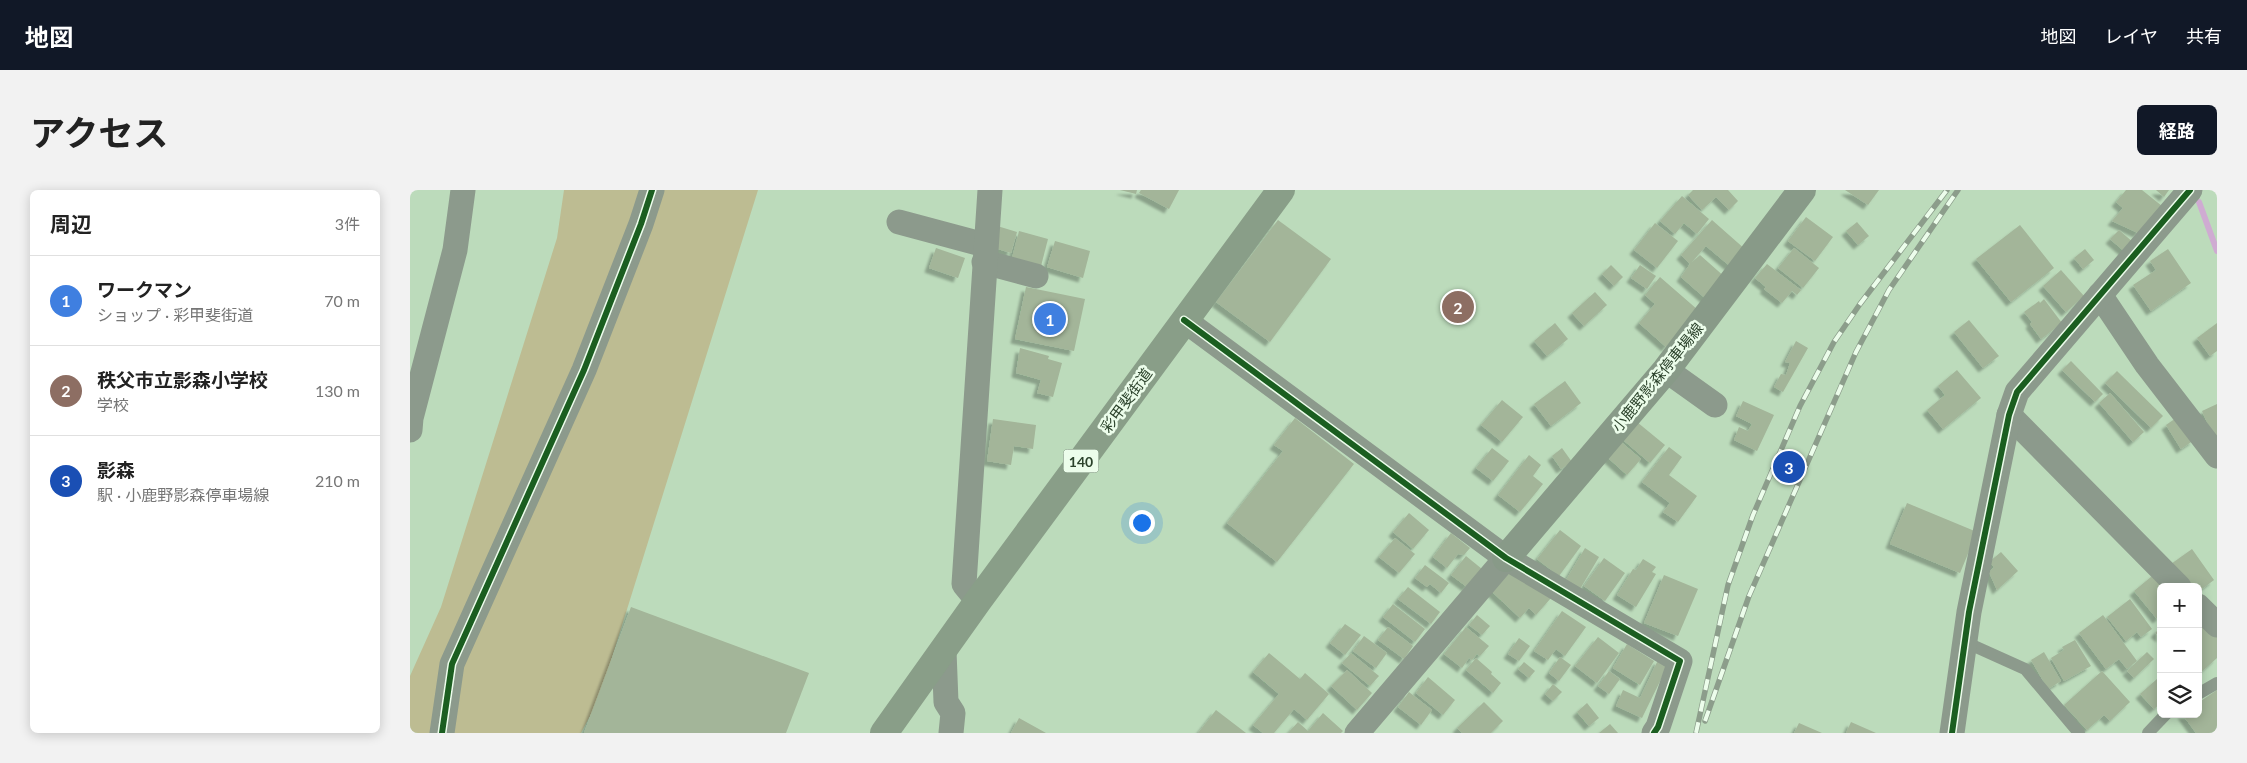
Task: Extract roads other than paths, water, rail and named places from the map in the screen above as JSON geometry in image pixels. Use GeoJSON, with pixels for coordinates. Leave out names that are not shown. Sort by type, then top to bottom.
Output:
{"type":"FeatureCollection","features":[{"type":"Feature","properties":{"kind":"highway","name":"彩甲斐街道"},"geometry":{"type":"LineString","coordinates":[[884,733],[944,651],[978,600],[1281,190]]}},
{"type":"Feature","properties":{"kind":"main road","name":"小鹿野影森停車場線"},"geometry":{"type":"LineString","coordinates":[[1506,558],[1666,370],[1802,190]]}},
{"type":"Feature","properties":{"kind":"street"},"geometry":{"type":"LineString","coordinates":[[410,430],[411,418],[455,250],[463,190]]}},
{"type":"Feature","properties":{"kind":"street"},"geometry":{"type":"LineString","coordinates":[[442,733],[452,664],[584,370],[641,224],[652,190]]}},
{"type":"Feature","properties":{"kind":"street"},"geometry":{"type":"LineString","coordinates":[[978,600],[964,584],[984,253],[990,190]]}},
{"type":"Feature","properties":{"kind":"street"},"geometry":{"type":"LineString","coordinates":[[1952,733],[1965,642],[2009,415],[2017,392],[2190,190]]}},
{"type":"Feature","properties":{"kind":"street"},"geometry":{"type":"LineString","coordinates":[[899,222],[984,253],[1036,276]]}},
{"type":"Feature","properties":{"kind":"street"},"geometry":{"type":"LineString","coordinates":[[2100,295],[2147,365],[2217,456]]}},
{"type":"Feature","properties":{"kind":"street"},"geometry":{"type":"LineString","coordinates":[[1184,320],[1506,558],[1680,660],[1658,727],[1654,733]]}},
{"type":"Feature","properties":{"kind":"street"},"geometry":{"type":"LineString","coordinates":[[1666,370],[1715,405]]}},
{"type":"Feature","properties":{"kind":"street"},"geometry":{"type":"LineString","coordinates":[[2009,415],[2175,583]]}},
{"type":"Feature","properties":{"kind":"street"},"geometry":{"type":"LineString","coordinates":[[1357,733],[1506,558]]}},
{"type":"Feature","properties":{"kind":"street"},"geometry":{"type":"LineString","coordinates":[[2202,610],[2217,625]]}},
{"type":"Feature","properties":{"kind":"street"},"geometry":{"type":"LineString","coordinates":[[944,651],[946,702],[953,713],[950,733]]}},
{"type":"Feature","properties":{"kind":"lane"},"geometry":{"type":"LineString","coordinates":[[1965,642],[2025,669],[2079,733]]}},
{"type":"Feature","properties":{"kind":"lane"},"geometry":{"type":"LineString","coordinates":[[2202,692],[2217,683]]}},
{"type":"Feature","properties":{"kind":"lane"},"geometry":{"type":"LineString","coordinates":[[2148,733],[2162,718]]}},
{"type":"Feature","properties":{"kind":"waterway"},"geometry":{"type":"LineString","coordinates":[[2199,202],[2217,251]]}},
{"type":"Feature","properties":{"kind":"railway"},"geometry":{"type":"LineString","coordinates":[[1696,733],[1728,585],[1753,515],[1800,406],[1834,342],[1860,304],[1947,190]]}},
{"type":"Feature","properties":{"kind":"railway"},"geometry":{"type":"LineString","coordinates":[[1705,721],[1749,596],[1856,352],[1889,290],[1958,190]]}},
{"type":"Feature","properties":{"kind":"place","name":"秩父市立影森小学校"},"geometry":{"type":"Point","coordinates":[1458,307]}},
{"type":"Feature","properties":{"kind":"place","name":"ワークマン"},"geometry":{"type":"Point","coordinates":[1050,319]}},
{"type":"Feature","properties":{"kind":"place","name":"影森"},"geometry":{"type":"Point","coordinates":[1789,467]}}]}
